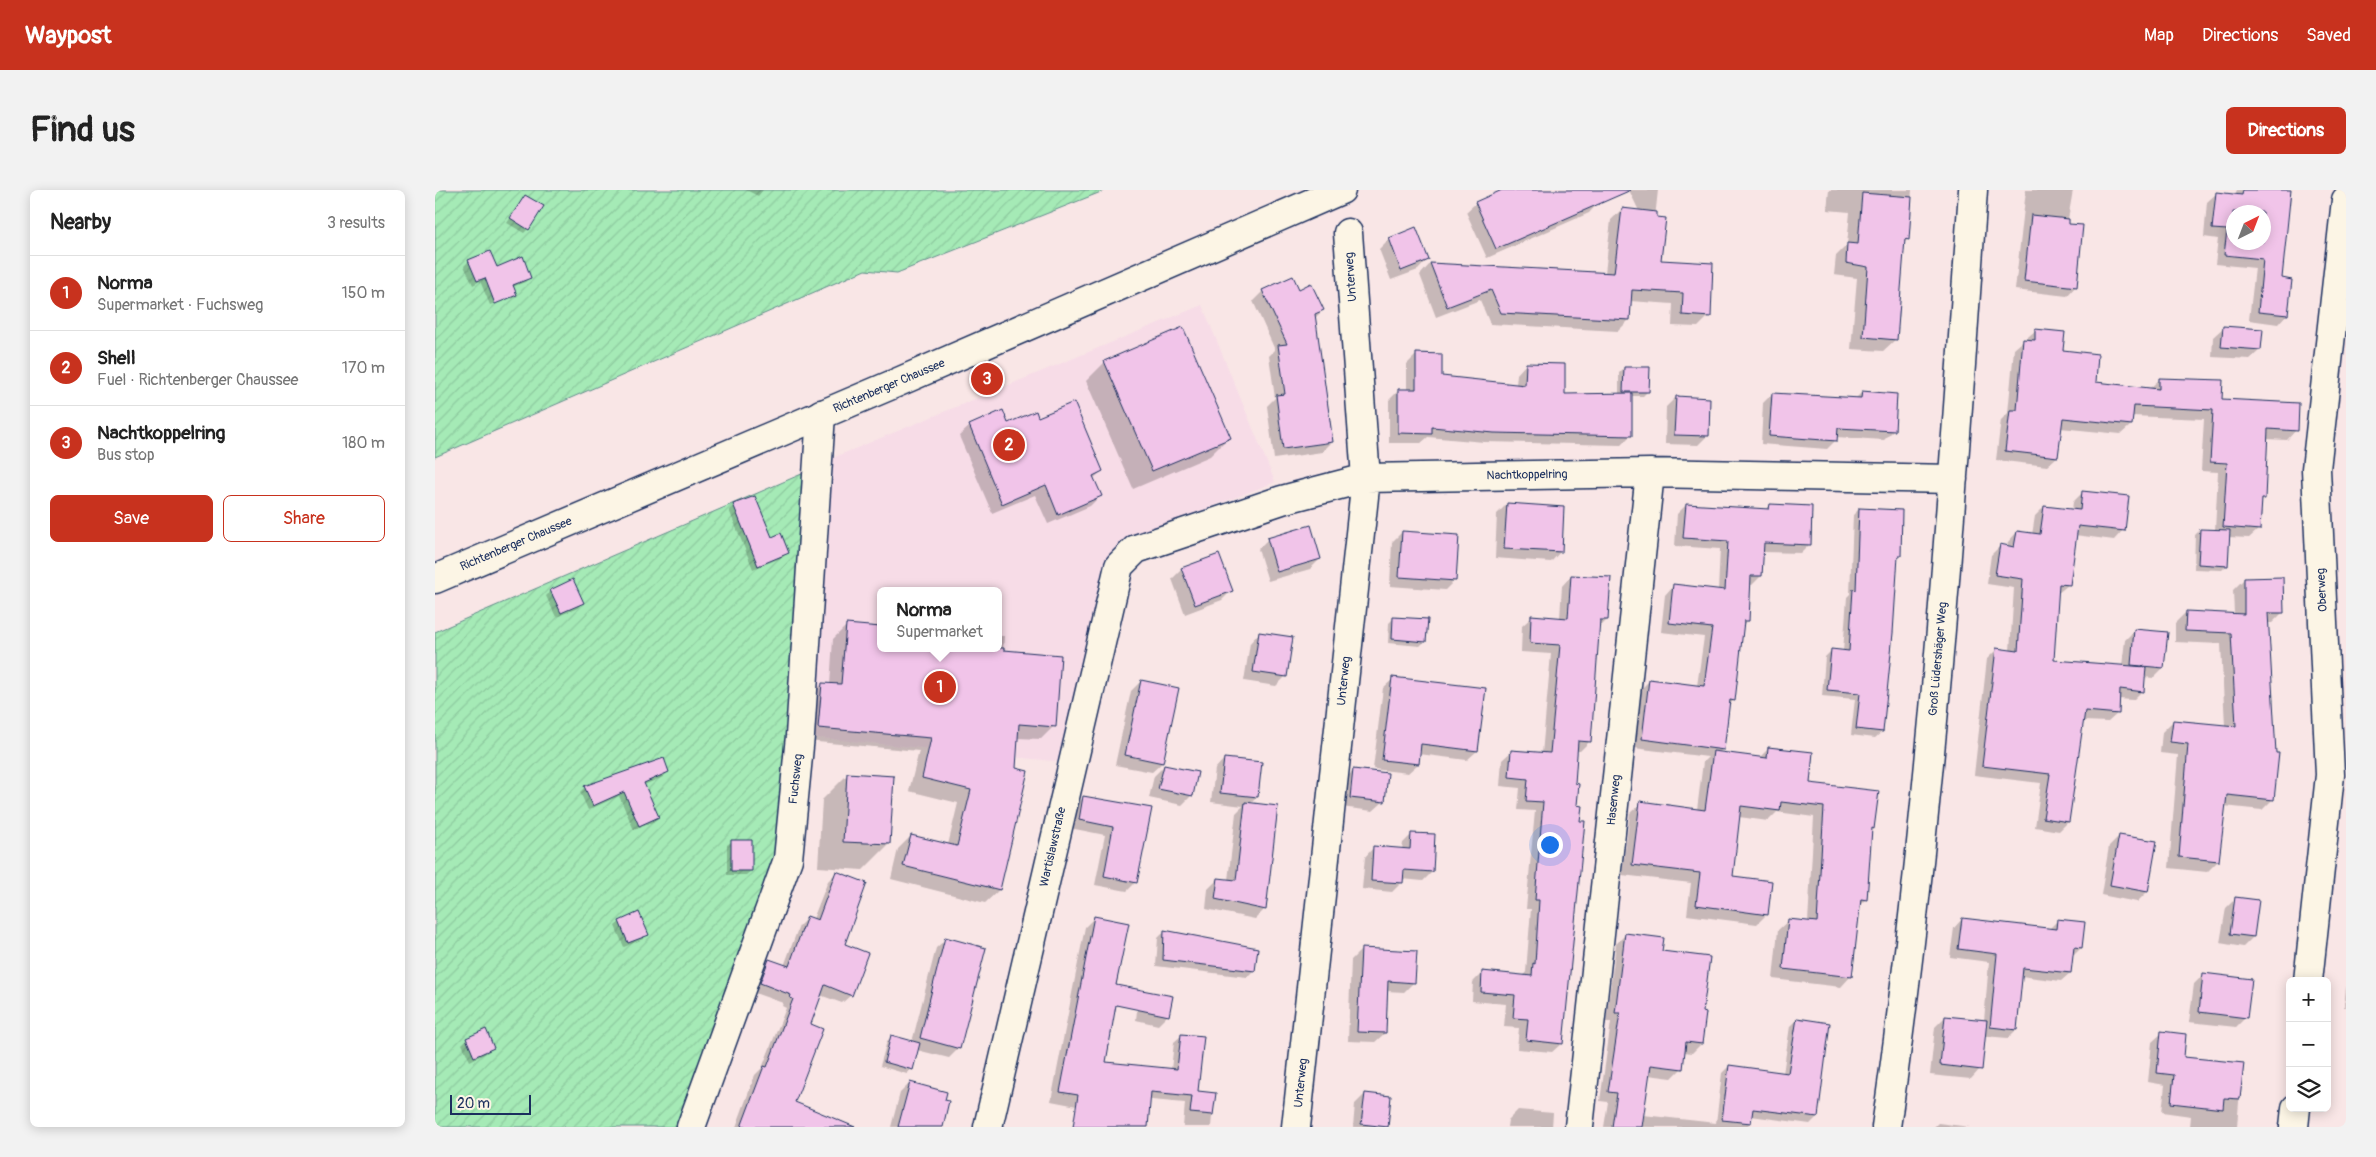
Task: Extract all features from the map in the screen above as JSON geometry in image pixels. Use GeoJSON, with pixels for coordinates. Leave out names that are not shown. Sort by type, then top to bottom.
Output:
{"type":"FeatureCollection","features":[{"type":"Feature","properties":{"kind":"street","name":"Richtenberger Chaussee"},"geometry":{"type":"LineString","coordinates":[[435,578],[1341,190]]}},
{"type":"Feature","properties":{"kind":"street","name":"Groß Lüdershäger Weg"},"geometry":{"type":"LineString","coordinates":[[1886,1127],[1927,783],[1953,479],[1973,190]]}},
{"type":"Feature","properties":{"kind":"street","name":"Oberweg"},"geometry":{"type":"LineString","coordinates":[[2308,977],[2330,774],[2316,469],[2346,200]]}},
{"type":"Feature","properties":{"kind":"street","name":"Unterweg"},"geometry":{"type":"LineString","coordinates":[[1296,1127],[1366,478],[1348,234]]}},
{"type":"Feature","properties":{"kind":"street","name":"Fuchsweg"},"geometry":{"type":"LineString","coordinates":[[691,1127],[788,859],[801,726],[821,414]]}},
{"type":"Feature","properties":{"kind":"street","name":"Nachtkoppelring"},"geometry":{"type":"LineString","coordinates":[[1119,566],[1136,548],[1282,500],[1366,478],[1650,473],[1953,479]]}},
{"type":"Feature","properties":{"kind":"street","name":"Hasenweg"},"geometry":{"type":"LineString","coordinates":[[1579,1127],[1650,473]]}},
{"type":"Feature","properties":{"kind":"street","name":"Wartislawstraße"},"geometry":{"type":"LineString","coordinates":[[988,1127],[1119,566]]}},
{"type":"Feature","properties":{"kind":"street"},"geometry":{"type":"LineString","coordinates":[[2294,1127],[2295,1112]]}},
{"type":"Feature","properties":{"kind":"shaded area"},"geometry":{"type":"Polygon","coordinates":[[[1202,305],[1275,482],[1127,540],[1063,762],[800,736],[830,459],[1202,305]]]}},
{"type":"Feature","properties":{"kind":"green space"},"geometry":{"type":"Polygon","coordinates":[[[435,190],[1106,190],[897,273],[865,270],[435,457],[435,190]]]}},
{"type":"Feature","properties":{"kind":"green space"},"geometry":{"type":"Polygon","coordinates":[[[804,473],[788,859],[691,1127],[435,1127],[435,632],[804,473]]]}},
{"type":"Feature","properties":{"kind":"building"},"geometry":{"type":"Polygon","coordinates":[[[1502,190],[1631,190],[1496,249],[1475,202],[1502,190]]]}},
{"type":"Feature","properties":{"kind":"building"},"geometry":{"type":"Polygon","coordinates":[[[2243,190],[2291,190],[2282,278],[2292,280],[2288,315],[2258,312],[2263,259],[2224,255],[2226,238],[2226,250],[2271,250],[2271,205],[2226,205],[2226,230],[2212,229],[2216,192],[2242,195],[2243,190]]]}},
{"type":"Feature","properties":{"kind":"building"},"geometry":{"type":"Polygon","coordinates":[[[1862,193],[1912,197],[1909,240],[1905,239],[1897,340],[1863,337],[1868,267],[1846,263],[1847,243],[1858,244],[1862,193]]]}},
{"type":"Feature","properties":{"kind":"building"},"geometry":{"type":"Polygon","coordinates":[[[525,195],[544,206],[529,230],[510,218],[525,195]]]}},
{"type":"Feature","properties":{"kind":"building"},"geometry":{"type":"Polygon","coordinates":[[[1622,208],[1657,212],[1657,217],[1666,218],[1661,260],[1713,263],[1711,317],[1682,315],[1683,293],[1632,290],[1630,320],[1501,313],[1491,290],[1447,307],[1430,263],[1614,273],[1622,208]]]}},
{"type":"Feature","properties":{"kind":"building"},"geometry":{"type":"Polygon","coordinates":[[[2031,215],[2069,219],[2069,224],[2083,225],[2077,287],[2024,281],[2031,215]]]}},
{"type":"Feature","properties":{"kind":"building"},"geometry":{"type":"Polygon","coordinates":[[[1416,227],[1429,260],[1401,271],[1389,238],[1416,227]]]}},
{"type":"Feature","properties":{"kind":"building"},"geometry":{"type":"Polygon","coordinates":[[[490,251],[497,267],[523,256],[531,278],[513,285],[517,295],[495,304],[485,278],[477,281],[468,260],[490,251]]]}},
{"type":"Feature","properties":{"kind":"building"},"geometry":{"type":"Polygon","coordinates":[[[1293,276],[1299,289],[1311,283],[1324,310],[1315,314],[1333,442],[1283,449],[1276,395],[1285,394],[1278,345],[1287,344],[1262,290],[1293,276]]]}},
{"type":"Feature","properties":{"kind":"building"},"geometry":{"type":"Polygon","coordinates":[[[2223,326],[2263,329],[2261,350],[2221,347],[2223,326]]]}},
{"type":"Feature","properties":{"kind":"building"},"geometry":{"type":"Polygon","coordinates":[[[1183,327],[1231,438],[1152,471],[1104,361],[1183,327]]]}},
{"type":"Feature","properties":{"kind":"building"},"geometry":{"type":"Polygon","coordinates":[[[2035,329],[2065,332],[2063,350],[2098,354],[2096,382],[2159,389],[2159,378],[2223,380],[2222,399],[2299,403],[2298,431],[2268,429],[2265,499],[2262,499],[2260,530],[2223,527],[2227,463],[2210,462],[2213,410],[2134,406],[2132,425],[2063,418],[2058,457],[2005,451],[2010,410],[2017,410],[2023,339],[2035,340],[2035,329]]]}},
{"type":"Feature","properties":{"kind":"building"},"geometry":{"type":"Polygon","coordinates":[[[1416,353],[1442,354],[1442,376],[1525,385],[1526,363],[1565,364],[1565,394],[1632,393],[1632,436],[1494,433],[1432,427],[1432,434],[1398,433],[1398,389],[1416,389],[1416,353]]]}},
{"type":"Feature","properties":{"kind":"building"},"geometry":{"type":"Polygon","coordinates":[[[1624,367],[1650,367],[1649,392],[1623,392],[1624,367]]]}},
{"type":"Feature","properties":{"kind":"building"},"geometry":{"type":"Polygon","coordinates":[[[1862,391],[1897,394],[1895,431],[1838,428],[1837,441],[1769,436],[1772,393],[1861,398],[1862,391]]]}},
{"type":"Feature","properties":{"kind":"building"},"geometry":{"type":"Polygon","coordinates":[[[1676,396],[1710,398],[1709,436],[1674,435],[1676,396]]]}},
{"type":"Feature","properties":{"kind":"building"},"geometry":{"type":"Polygon","coordinates":[[[1074,402],[1103,471],[1093,476],[1102,496],[1058,515],[1046,485],[1002,504],[969,425],[1003,410],[1008,423],[1036,411],[1038,417],[1074,402]]]}},
{"type":"Feature","properties":{"kind":"building"},"geometry":{"type":"Polygon","coordinates":[[[2082,491],[2129,496],[2125,531],[2078,526],[2070,585],[2059,584],[2054,660],[2146,667],[2144,692],[2120,689],[2119,714],[2085,711],[2069,822],[2043,818],[2050,774],[1982,766],[1996,648],[2018,651],[2023,579],[1995,575],[2000,544],[2014,547],[2017,531],[2040,534],[2044,506],[2080,510],[2082,491]]]}},
{"type":"Feature","properties":{"kind":"building"},"geometry":{"type":"Polygon","coordinates":[[[755,496],[772,537],[781,533],[789,553],[758,566],[733,504],[755,496]]]}},
{"type":"Feature","properties":{"kind":"building"},"geometry":{"type":"Polygon","coordinates":[[[1507,503],[1564,507],[1562,552],[1504,549],[1507,503]]]}},
{"type":"Feature","properties":{"kind":"building"},"geometry":{"type":"Polygon","coordinates":[[[1686,504],[1769,509],[1770,504],[1812,506],[1811,545],[1764,543],[1762,576],[1751,576],[1749,621],[1744,621],[1735,701],[1730,700],[1724,750],[1642,739],[1649,679],[1704,686],[1712,628],[1669,623],[1673,584],[1725,590],[1728,541],[1683,538],[1686,504]]]}},
{"type":"Feature","properties":{"kind":"building"},"geometry":{"type":"Polygon","coordinates":[[[1859,508],[1902,510],[1901,556],[1898,556],[1893,633],[1883,732],[1856,729],[1860,693],[1827,690],[1831,649],[1849,651],[1853,589],[1856,590],[1859,508]]]}},
{"type":"Feature","properties":{"kind":"building"},"geometry":{"type":"Polygon","coordinates":[[[1311,525],[1321,559],[1277,572],[1267,538],[1311,525]]]}},
{"type":"Feature","properties":{"kind":"building"},"geometry":{"type":"Polygon","coordinates":[[[2200,529],[2230,530],[2228,566],[2198,564],[2200,529]]]}},
{"type":"Feature","properties":{"kind":"building"},"geometry":{"type":"Polygon","coordinates":[[[1402,531],[1459,535],[1456,581],[1399,577],[1402,531]]]}},
{"type":"Feature","properties":{"kind":"building"},"geometry":{"type":"Polygon","coordinates":[[[1219,554],[1233,591],[1195,605],[1181,568],[1219,554]]]}},
{"type":"Feature","properties":{"kind":"building"},"geometry":{"type":"Polygon","coordinates":[[[1571,575],[1611,577],[1608,620],[1600,620],[1591,742],[1578,741],[1575,783],[1579,784],[1577,805],[1582,806],[1580,821],[1585,821],[1563,1044],[1526,1040],[1528,1019],[1513,1018],[1515,995],[1481,992],[1482,971],[1532,976],[1533,963],[1535,964],[1539,900],[1535,900],[1543,802],[1526,801],[1528,779],[1509,777],[1511,750],[1550,753],[1560,645],[1530,643],[1531,615],[1568,618],[1571,575]]]}},
{"type":"Feature","properties":{"kind":"building"},"geometry":{"type":"Polygon","coordinates":[[[2283,577],[2284,613],[2268,613],[2276,753],[2279,753],[2274,800],[2227,795],[2219,861],[2179,857],[2188,744],[2170,742],[2173,720],[2236,726],[2231,633],[2185,631],[2186,611],[2244,614],[2244,578],[2283,577]]]}},
{"type":"Feature","properties":{"kind":"building"},"geometry":{"type":"Polygon","coordinates":[[[573,579],[584,603],[561,613],[550,590],[573,579]]]}},
{"type":"Feature","properties":{"kind":"building"},"geometry":{"type":"Polygon","coordinates":[[[1393,617],[1428,619],[1426,642],[1392,639],[1393,617]]]}},
{"type":"Feature","properties":{"kind":"building"},"geometry":{"type":"Polygon","coordinates":[[[846,624],[877,627],[877,652],[1002,652],[1002,648],[1004,648],[1004,650],[1061,655],[1056,727],[1019,724],[1016,768],[1028,771],[1000,890],[903,866],[911,835],[957,846],[971,790],[922,778],[931,738],[818,728],[822,683],[841,684],[846,624]]]}},
{"type":"Feature","properties":{"kind":"building"},"geometry":{"type":"Polygon","coordinates":[[[2134,629],[2168,632],[2164,668],[2131,665],[2134,629]]]}},
{"type":"Feature","properties":{"kind":"building"},"geometry":{"type":"Polygon","coordinates":[[[1259,632],[1293,637],[1287,677],[1253,672],[1259,632]]]}},
{"type":"Feature","properties":{"kind":"building"},"geometry":{"type":"Polygon","coordinates":[[[1392,677],[1486,688],[1478,751],[1421,744],[1419,764],[1382,760],[1392,677]]]}},
{"type":"Feature","properties":{"kind":"building"},"geometry":{"type":"Polygon","coordinates":[[[1141,680],[1179,688],[1163,763],[1125,755],[1141,680]]]}},
{"type":"Feature","properties":{"kind":"building"},"geometry":{"type":"Polygon","coordinates":[[[1768,747],[1813,752],[1810,783],[1879,791],[1874,829],[1872,828],[1867,900],[1861,899],[1852,977],[1783,969],[1788,919],[1817,922],[1824,807],[1781,802],[1780,811],[1741,806],[1733,876],[1772,881],[1768,915],[1696,905],[1700,873],[1632,865],[1640,801],[1705,810],[1713,751],[1767,758],[1768,747]]]}},
{"type":"Feature","properties":{"kind":"building"},"geometry":{"type":"Polygon","coordinates":[[[664,758],[669,772],[644,783],[659,817],[639,826],[624,792],[593,806],[584,786],[664,758]]]}},
{"type":"Feature","properties":{"kind":"building"},"geometry":{"type":"Polygon","coordinates":[[[1224,758],[1262,762],[1258,797],[1220,793],[1224,758]]]}},
{"type":"Feature","properties":{"kind":"building"},"geometry":{"type":"Polygon","coordinates":[[[1164,765],[1198,772],[1193,796],[1158,789],[1164,765]]]}},
{"type":"Feature","properties":{"kind":"building"},"geometry":{"type":"Polygon","coordinates":[[[1353,769],[1388,773],[1385,802],[1350,798],[1353,769]]]}},
{"type":"Feature","properties":{"kind":"building"},"geometry":{"type":"Polygon","coordinates":[[[847,773],[894,776],[890,844],[843,842],[847,773]]]}},
{"type":"Feature","properties":{"kind":"building"},"geometry":{"type":"Polygon","coordinates":[[[1083,796],[1152,808],[1137,883],[1104,876],[1113,827],[1079,820],[1083,796]]]}},
{"type":"Feature","properties":{"kind":"building"},"geometry":{"type":"Polygon","coordinates":[[[1245,802],[1278,806],[1266,910],[1215,899],[1218,878],[1236,880],[1245,802]]]}},
{"type":"Feature","properties":{"kind":"building"},"geometry":{"type":"Polygon","coordinates":[[[1411,833],[1435,834],[1433,872],[1404,870],[1403,883],[1371,881],[1373,846],[1410,849],[1411,833]]]}},
{"type":"Feature","properties":{"kind":"building"},"geometry":{"type":"Polygon","coordinates":[[[2119,835],[2157,841],[2148,892],[2110,885],[2119,835]]]}},
{"type":"Feature","properties":{"kind":"building"},"geometry":{"type":"Polygon","coordinates":[[[731,840],[752,840],[752,871],[731,871],[731,840]]]}},
{"type":"Feature","properties":{"kind":"building"},"geometry":{"type":"Polygon","coordinates":[[[836,871],[867,883],[845,944],[868,953],[852,996],[825,985],[811,1024],[823,1029],[795,1102],[855,1127],[741,1127],[764,1066],[767,1067],[793,999],[790,998],[791,995],[760,983],[769,959],[789,966],[807,916],[818,920],[836,871]]]}},
{"type":"Feature","properties":{"kind":"building"},"geometry":{"type":"Polygon","coordinates":[[[2235,897],[2259,900],[2254,937],[2230,934],[2235,897]]]}},
{"type":"Feature","properties":{"kind":"building"},"geometry":{"type":"Polygon","coordinates":[[[639,912],[649,935],[628,943],[619,921],[639,912]]]}},
{"type":"Feature","properties":{"kind":"building"},"geometry":{"type":"Polygon","coordinates":[[[1094,916],[1129,923],[1116,985],[1173,996],[1169,1016],[1116,1005],[1106,1062],[1177,1069],[1181,1034],[1204,1036],[1198,1091],[1216,1093],[1213,1115],[1190,1113],[1192,1096],[1151,1092],[1148,1127],[1073,1127],[1078,1095],[1060,1092],[1094,916]]]}},
{"type":"Feature","properties":{"kind":"building"},"geometry":{"type":"Polygon","coordinates":[[[1962,918],[2056,929],[2057,919],[2085,922],[2082,948],[2074,947],[2071,973],[2023,968],[2017,1030],[1990,1027],[1997,954],[1958,949],[1962,918]]]}},
{"type":"Feature","properties":{"kind":"building"},"geometry":{"type":"Polygon","coordinates":[[[1164,930],[1258,948],[1255,971],[1163,960],[1164,930]]]}},
{"type":"Feature","properties":{"kind":"building"},"geometry":{"type":"Polygon","coordinates":[[[1625,933],[1664,938],[1662,951],[1710,957],[1703,1012],[1706,1013],[1702,1044],[1686,1042],[1683,1069],[1651,1065],[1642,1127],[1612,1127],[1617,1093],[1608,1092],[1620,1013],[1615,1013],[1625,933]]]}},
{"type":"Feature","properties":{"kind":"building"},"geometry":{"type":"Polygon","coordinates":[[[945,937],[986,948],[960,1049],[920,1038],[945,937]]]}},
{"type":"Feature","properties":{"kind":"building"},"geometry":{"type":"Polygon","coordinates":[[[1361,948],[1417,951],[1415,983],[1388,981],[1386,1033],[1357,1032],[1361,948]]]}},
{"type":"Feature","properties":{"kind":"building"},"geometry":{"type":"Polygon","coordinates":[[[2203,973],[2252,979],[2247,1018],[2199,1012],[2203,973]]]}},
{"type":"Feature","properties":{"kind":"building"},"geometry":{"type":"Polygon","coordinates":[[[1945,1016],[1987,1020],[1982,1070],[1940,1065],[1945,1016]]]}},
{"type":"Feature","properties":{"kind":"building"},"geometry":{"type":"Polygon","coordinates":[[[1797,1018],[1830,1023],[1818,1117],[1753,1109],[1751,1123],[1722,1120],[1729,1065],[1788,1073],[1797,1018]]]}},
{"type":"Feature","properties":{"kind":"building"},"geometry":{"type":"Polygon","coordinates":[[[486,1029],[494,1048],[474,1057],[466,1038],[486,1029]]]}},
{"type":"Feature","properties":{"kind":"building"},"geometry":{"type":"Polygon","coordinates":[[[2161,1031],[2186,1034],[2184,1057],[2244,1063],[2240,1099],[2224,1098],[2223,1109],[2171,1103],[2174,1075],[2157,1073],[2161,1031]]]}},
{"type":"Feature","properties":{"kind":"building"},"geometry":{"type":"Polygon","coordinates":[[[891,1035],[920,1043],[913,1070],[884,1062],[891,1035]]]}},
{"type":"Feature","properties":{"kind":"building"},"geometry":{"type":"Polygon","coordinates":[[[910,1082],[947,1092],[945,1100],[949,1101],[943,1127],[898,1127],[910,1082]]]}},
{"type":"Feature","properties":{"kind":"building"},"geometry":{"type":"Polygon","coordinates":[[[1365,1093],[1391,1096],[1388,1127],[1361,1124],[1365,1093]]]}},
{"type":"Feature","properties":{"kind":"place","name":"Nachtkoppelring"},"geometry":{"type":"Point","coordinates":[987,379]}},
{"type":"Feature","properties":{"kind":"place","name":"Shell"},"geometry":{"type":"Point","coordinates":[1009,445]}},
{"type":"Feature","properties":{"kind":"place","name":"Norma"},"geometry":{"type":"Point","coordinates":[940,687]}}]}
